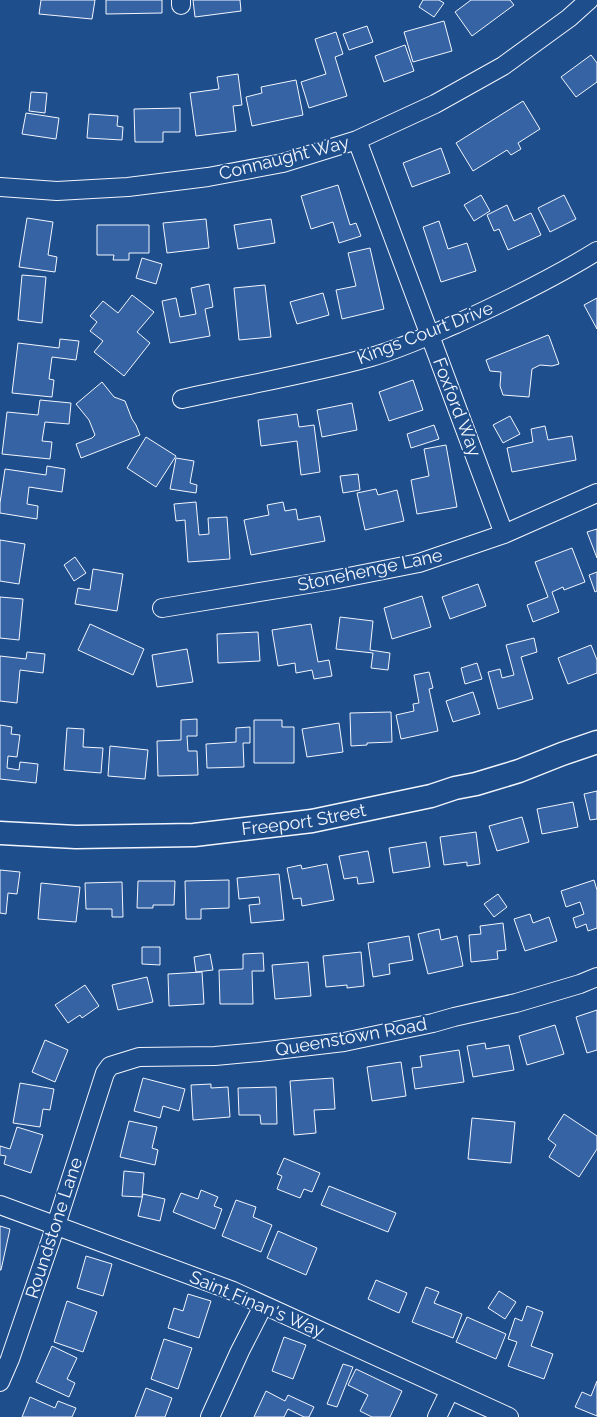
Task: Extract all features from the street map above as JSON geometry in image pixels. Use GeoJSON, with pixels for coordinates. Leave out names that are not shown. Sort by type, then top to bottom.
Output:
{"type":"FeatureCollection","features":[{"type":"Feature","properties":{"kind":"main road","name":"Freeport Street"},"geometry":{"type":"LineString","coordinates":[[0,832],[76,837],[194,834],[312,821],[431,796],[454,788],[476,784],[597,742]]}},
{"type":"Feature","properties":{"kind":"street","name":"Connaught Way"},"geometry":{"type":"LineString","coordinates":[[0,187],[66,190],[128,187],[208,178],[283,163],[357,140],[435,104],[503,66],[569,18],[589,0]]}},
{"type":"Feature","properties":{"kind":"street","name":"Foxford Way"},"geometry":{"type":"LineString","coordinates":[[357,140],[504,534]]}},
{"type":"Feature","properties":{"kind":"street","name":"Kings Court Drive"},"geometry":{"type":"LineString","coordinates":[[182,399],[373,356],[430,335],[503,303],[597,251]]}},
{"type":"Feature","properties":{"kind":"street","name":"Stonehenge Lane"},"geometry":{"type":"LineString","coordinates":[[162,608],[324,582],[419,563],[504,534],[597,492]]}},
{"type":"Feature","properties":{"kind":"street","name":"Queenstown Road"},"geometry":{"type":"LineString","coordinates":[[104,1073],[110,1066],[139,1057],[216,1056],[344,1042],[516,1003],[597,977]]}},
{"type":"Feature","properties":{"kind":"street","name":"Roundstone Lane"},"geometry":{"type":"LineString","coordinates":[[0,1382],[10,1359],[56,1225],[104,1073]]}},
{"type":"Feature","properties":{"kind":"street","name":"Saint Finan's Way"},"geometry":{"type":"LineString","coordinates":[[0,1205],[233,1291],[509,1417]]}},
{"type":"Feature","properties":{"kind":"street"},"geometry":{"type":"LineString","coordinates":[[210,1417],[263,1306]]}},
{"type":"Feature","properties":{"kind":"street"},"geometry":{"type":"LineString","coordinates":[[437,1417],[450,1390]]}},
{"type":"Feature","properties":{"kind":"building"},"geometry":{"type":"Polygon","coordinates":[[[41,0],[95,0],[92,19],[39,14],[41,0]]]}},
{"type":"Feature","properties":{"kind":"building"},"geometry":{"type":"Polygon","coordinates":[[[106,0],[162,0],[162,13],[106,14],[106,0]]]}},
{"type":"Feature","properties":{"kind":"building"},"geometry":{"type":"Polygon","coordinates":[[[193,0],[240,0],[241,11],[195,17],[193,0]]]}},
{"type":"Feature","properties":{"kind":"building"},"geometry":{"type":"Polygon","coordinates":[[[423,0],[439,0],[444,3],[434,17],[419,7],[423,0]]]}},
{"type":"Feature","properties":{"kind":"building"},"geometry":{"type":"Polygon","coordinates":[[[471,0],[510,0],[514,5],[472,36],[455,12],[471,0]]]}},
{"type":"Feature","properties":{"kind":"building"},"geometry":{"type":"Polygon","coordinates":[[[444,21],[452,51],[413,62],[404,32],[444,21]]]}},
{"type":"Feature","properties":{"kind":"building"},"geometry":{"type":"Polygon","coordinates":[[[367,26],[373,42],[349,50],[343,34],[367,26]]]}},
{"type":"Feature","properties":{"kind":"building"},"geometry":{"type":"Polygon","coordinates":[[[336,32],[343,54],[335,57],[347,96],[309,108],[301,82],[326,74],[315,39],[336,32]]]}},
{"type":"Feature","properties":{"kind":"building"},"geometry":{"type":"Polygon","coordinates":[[[405,45],[414,71],[384,82],[375,56],[405,45]]]}},
{"type":"Feature","properties":{"kind":"building"},"geometry":{"type":"Polygon","coordinates":[[[591,55],[597,63],[597,82],[576,97],[561,77],[591,55]]]}},
{"type":"Feature","properties":{"kind":"building"},"geometry":{"type":"Polygon","coordinates":[[[238,74],[242,105],[233,106],[236,131],[196,136],[190,93],[219,89],[217,77],[238,74]]]}},
{"type":"Feature","properties":{"kind":"building"},"geometry":{"type":"Polygon","coordinates":[[[296,80],[303,115],[252,126],[246,97],[262,93],[261,87],[296,80]]]}},
{"type":"Feature","properties":{"kind":"building"},"geometry":{"type":"Polygon","coordinates":[[[31,92],[47,93],[45,113],[29,111],[31,92]]]}},
{"type":"Feature","properties":{"kind":"building"},"geometry":{"type":"Polygon","coordinates":[[[523,101],[540,129],[518,143],[521,149],[511,155],[507,150],[473,171],[456,143],[523,101]]]}},
{"type":"Feature","properties":{"kind":"building"},"geometry":{"type":"Polygon","coordinates":[[[180,108],[180,132],[163,132],[163,142],[135,142],[134,109],[180,108]]]}},
{"type":"Feature","properties":{"kind":"building"},"geometry":{"type":"Polygon","coordinates":[[[26,113],[59,118],[56,139],[22,134],[26,113]]]}},
{"type":"Feature","properties":{"kind":"building"},"geometry":{"type":"Polygon","coordinates":[[[89,114],[118,116],[117,126],[123,127],[122,140],[87,138],[89,114]]]}},
{"type":"Feature","properties":{"kind":"building"},"geometry":{"type":"Polygon","coordinates":[[[441,148],[450,173],[412,187],[403,163],[441,148]]]}},
{"type":"Feature","properties":{"kind":"building"},"geometry":{"type":"Polygon","coordinates":[[[338,185],[350,225],[356,223],[361,236],[339,243],[333,222],[311,229],[301,196],[338,185]]]}},
{"type":"Feature","properties":{"kind":"building"},"geometry":{"type":"Polygon","coordinates":[[[481,195],[490,211],[474,221],[464,205],[481,195]]]}},
{"type":"Feature","properties":{"kind":"building"},"geometry":{"type":"Polygon","coordinates":[[[564,195],[576,219],[550,232],[538,208],[564,195]]]}},
{"type":"Feature","properties":{"kind":"building"},"geometry":{"type":"Polygon","coordinates":[[[507,205],[514,221],[531,213],[541,235],[508,250],[499,229],[494,231],[487,215],[507,205]]]}},
{"type":"Feature","properties":{"kind":"building"},"geometry":{"type":"Polygon","coordinates":[[[27,218],[53,222],[48,255],[57,257],[55,272],[19,267],[27,218]]]}},
{"type":"Feature","properties":{"kind":"building"},"geometry":{"type":"Polygon","coordinates":[[[206,219],[209,248],[167,253],[163,223],[206,219]]]}},
{"type":"Feature","properties":{"kind":"building"},"geometry":{"type":"Polygon","coordinates":[[[271,219],[275,243],[238,249],[234,225],[271,219]]]}},
{"type":"Feature","properties":{"kind":"building"},"geometry":{"type":"Polygon","coordinates":[[[439,221],[448,249],[467,243],[476,271],[441,282],[423,227],[439,221]]]}},
{"type":"Feature","properties":{"kind":"building"},"geometry":{"type":"Polygon","coordinates":[[[97,225],[149,225],[149,253],[129,253],[129,260],[113,260],[114,255],[97,255],[97,225]]]}},
{"type":"Feature","properties":{"kind":"building"},"geometry":{"type":"Polygon","coordinates":[[[370,248],[384,309],[342,319],[336,290],[356,286],[348,253],[370,248]]]}},
{"type":"Feature","properties":{"kind":"building"},"geometry":{"type":"Polygon","coordinates":[[[142,258],[162,264],[156,284],[136,278],[142,258]]]}},
{"type":"Feature","properties":{"kind":"building"},"geometry":{"type":"Polygon","coordinates":[[[22,275],[46,277],[42,323],[18,320],[22,275]]]}},
{"type":"Feature","properties":{"kind":"building"},"geometry":{"type":"Polygon","coordinates":[[[209,284],[213,307],[205,309],[210,336],[170,343],[162,301],[176,298],[180,317],[196,314],[191,288],[209,284]]]}},
{"type":"Feature","properties":{"kind":"building"},"geometry":{"type":"Polygon","coordinates":[[[265,285],[271,337],[239,340],[234,288],[265,285]]]}},
{"type":"Feature","properties":{"kind":"building"},"geometry":{"type":"Polygon","coordinates":[[[323,293],[329,315],[297,324],[290,302],[323,293]]]}},
{"type":"Feature","properties":{"kind":"building"},"geometry":{"type":"Polygon","coordinates":[[[132,295],[154,312],[137,332],[150,343],[124,376],[94,352],[103,341],[90,331],[97,322],[90,316],[103,301],[118,313],[132,295]]]}},
{"type":"Feature","properties":{"kind":"building"},"geometry":{"type":"Polygon","coordinates":[[[597,298],[597,329],[584,305],[597,298]]]}},
{"type":"Feature","properties":{"kind":"building"},"geometry":{"type":"Polygon","coordinates":[[[548,335],[559,364],[552,366],[540,365],[532,369],[529,397],[503,395],[500,386],[501,372],[490,371],[486,360],[548,335]]]}},
{"type":"Feature","properties":{"kind":"building"},"geometry":{"type":"Polygon","coordinates":[[[60,339],[79,341],[76,360],[52,357],[49,379],[54,380],[52,397],[12,393],[18,343],[59,348],[60,339]]]}},
{"type":"Feature","properties":{"kind":"building"},"geometry":{"type":"Polygon","coordinates":[[[413,380],[423,410],[389,421],[379,392],[413,380]]]}},
{"type":"Feature","properties":{"kind":"building"},"geometry":{"type":"Polygon","coordinates":[[[102,382],[114,397],[125,401],[140,435],[81,458],[76,444],[95,435],[89,420],[76,404],[102,382]]]}},
{"type":"Feature","properties":{"kind":"building"},"geometry":{"type":"Polygon","coordinates":[[[40,400],[71,403],[69,424],[45,422],[42,441],[52,442],[50,459],[2,454],[7,412],[38,415],[40,400]]]}},
{"type":"Feature","properties":{"kind":"building"},"geometry":{"type":"Polygon","coordinates":[[[352,403],[357,430],[322,437],[317,410],[352,403]]]}},
{"type":"Feature","properties":{"kind":"building"},"geometry":{"type":"Polygon","coordinates":[[[297,414],[299,427],[314,425],[320,472],[301,475],[297,441],[261,446],[258,420],[297,414]]]}},
{"type":"Feature","properties":{"kind":"building"},"geometry":{"type":"Polygon","coordinates":[[[510,416],[520,434],[503,443],[493,425],[510,416]]]}},
{"type":"Feature","properties":{"kind":"building"},"geometry":{"type":"Polygon","coordinates":[[[434,425],[439,439],[411,448],[407,434],[434,425]]]}},
{"type":"Feature","properties":{"kind":"building"},"geometry":{"type":"Polygon","coordinates":[[[545,426],[548,440],[572,436],[576,460],[512,472],[507,448],[533,442],[531,429],[545,426]]]}},
{"type":"Feature","properties":{"kind":"building"},"geometry":{"type":"Polygon","coordinates":[[[146,437],[176,456],[156,487],[127,468],[146,437]]]}},
{"type":"Feature","properties":{"kind":"building"},"geometry":{"type":"Polygon","coordinates":[[[446,445],[457,507],[417,514],[411,480],[429,476],[424,449],[446,445]]]}},
{"type":"Feature","properties":{"kind":"building"},"geometry":{"type":"Polygon","coordinates":[[[176,458],[194,461],[190,483],[197,485],[196,493],[170,489],[176,458]]]}},
{"type":"Feature","properties":{"kind":"building"},"geometry":{"type":"Polygon","coordinates":[[[47,466],[65,469],[62,492],[29,487],[27,504],[38,506],[37,519],[0,513],[5,469],[46,475],[47,466]]]}},
{"type":"Feature","properties":{"kind":"building"},"geometry":{"type":"Polygon","coordinates":[[[358,474],[360,490],[343,493],[340,476],[358,474]]]}},
{"type":"Feature","properties":{"kind":"building"},"geometry":{"type":"Polygon","coordinates":[[[376,489],[378,495],[397,490],[404,521],[365,530],[357,493],[376,489]]]}},
{"type":"Feature","properties":{"kind":"building"},"geometry":{"type":"Polygon","coordinates":[[[196,502],[199,535],[209,534],[208,518],[227,517],[230,559],[188,562],[185,520],[176,521],[174,504],[196,502]]]}},
{"type":"Feature","properties":{"kind":"building"},"geometry":{"type":"Polygon","coordinates":[[[283,502],[285,511],[296,509],[298,520],[320,516],[325,541],[251,555],[244,520],[269,515],[267,505],[283,502]]]}},
{"type":"Feature","properties":{"kind":"building"},"geometry":{"type":"Polygon","coordinates":[[[597,529],[597,558],[587,532],[597,529]]]}},
{"type":"Feature","properties":{"kind":"building"},"geometry":{"type":"Polygon","coordinates":[[[0,540],[25,544],[19,584],[0,581],[0,540]]]}},
{"type":"Feature","properties":{"kind":"building"},"geometry":{"type":"Polygon","coordinates":[[[572,548],[585,582],[564,590],[563,587],[552,592],[559,612],[533,622],[527,605],[548,597],[535,562],[572,548]]]}},
{"type":"Feature","properties":{"kind":"building"},"geometry":{"type":"Polygon","coordinates":[[[75,557],[86,573],[74,581],[64,565],[75,557]]]}},
{"type":"Feature","properties":{"kind":"building"},"geometry":{"type":"Polygon","coordinates":[[[93,569],[123,574],[117,611],[75,604],[78,588],[90,590],[93,569]]]}},
{"type":"Feature","properties":{"kind":"building"},"geometry":{"type":"Polygon","coordinates":[[[597,572],[597,591],[595,592],[589,575],[597,572]]]}},
{"type":"Feature","properties":{"kind":"building"},"geometry":{"type":"Polygon","coordinates":[[[478,584],[486,606],[450,619],[442,597],[478,584]]]}},
{"type":"Feature","properties":{"kind":"building"},"geometry":{"type":"Polygon","coordinates":[[[422,596],[431,627],[392,639],[384,608],[422,596]]]}},
{"type":"Feature","properties":{"kind":"building"},"geometry":{"type":"Polygon","coordinates":[[[0,597],[23,599],[19,640],[0,638],[0,597]]]}},
{"type":"Feature","properties":{"kind":"building"},"geometry":{"type":"Polygon","coordinates":[[[340,617],[373,621],[370,650],[390,653],[388,670],[371,668],[373,653],[336,649],[340,617]]]}},
{"type":"Feature","properties":{"kind":"building"},"geometry":{"type":"Polygon","coordinates":[[[90,624],[144,649],[133,675],[78,650],[90,624]]]}},
{"type":"Feature","properties":{"kind":"building"},"geometry":{"type":"Polygon","coordinates":[[[311,624],[318,662],[329,660],[332,676],[314,679],[312,670],[296,673],[295,663],[278,666],[272,630],[311,624]]]}},
{"type":"Feature","properties":{"kind":"building"},"geometry":{"type":"Polygon","coordinates":[[[258,632],[260,661],[218,663],[217,634],[258,632]]]}},
{"type":"Feature","properties":{"kind":"building"},"geometry":{"type":"Polygon","coordinates":[[[534,638],[537,652],[521,657],[533,699],[498,709],[488,672],[500,669],[502,678],[514,675],[506,645],[534,638]]]}},
{"type":"Feature","properties":{"kind":"building"},"geometry":{"type":"Polygon","coordinates":[[[591,645],[597,660],[597,673],[568,684],[558,658],[591,645]]]}},
{"type":"Feature","properties":{"kind":"building"},"geometry":{"type":"Polygon","coordinates":[[[187,649],[193,682],[157,687],[152,655],[187,649]]]}},
{"type":"Feature","properties":{"kind":"building"},"geometry":{"type":"Polygon","coordinates":[[[27,652],[45,654],[43,673],[20,670],[17,703],[0,701],[0,656],[26,659],[27,652]]]}},
{"type":"Feature","properties":{"kind":"building"},"geometry":{"type":"Polygon","coordinates":[[[477,663],[482,679],[465,684],[461,668],[477,663]]]}},
{"type":"Feature","properties":{"kind":"building"},"geometry":{"type":"Polygon","coordinates":[[[429,672],[433,688],[429,689],[438,731],[401,739],[396,715],[414,711],[413,704],[419,703],[414,675],[429,672]]]}},
{"type":"Feature","properties":{"kind":"building"},"geometry":{"type":"Polygon","coordinates":[[[473,692],[480,714],[453,722],[446,701],[473,692]]]}},
{"type":"Feature","properties":{"kind":"building"},"geometry":{"type":"Polygon","coordinates":[[[391,712],[392,742],[351,746],[350,713],[391,712]]]}},
{"type":"Feature","properties":{"kind":"building"},"geometry":{"type":"Polygon","coordinates":[[[197,719],[197,736],[187,736],[188,751],[197,751],[198,775],[158,776],[157,741],[181,740],[181,720],[197,719]]]}},
{"type":"Feature","properties":{"kind":"building"},"geometry":{"type":"Polygon","coordinates":[[[254,720],[282,720],[282,727],[294,727],[294,763],[254,763],[254,720]]]}},
{"type":"Feature","properties":{"kind":"building"},"geometry":{"type":"Polygon","coordinates":[[[339,723],[343,752],[307,757],[302,729],[339,723]]]}},
{"type":"Feature","properties":{"kind":"building"},"geometry":{"type":"Polygon","coordinates":[[[0,725],[12,727],[11,734],[20,735],[17,757],[8,756],[7,768],[19,770],[20,762],[38,764],[36,783],[0,779],[0,725]]]}},
{"type":"Feature","properties":{"kind":"building"},"geometry":{"type":"Polygon","coordinates":[[[250,727],[250,743],[243,743],[244,767],[207,768],[206,744],[236,742],[236,728],[250,727]]]}},
{"type":"Feature","properties":{"kind":"building"},"geometry":{"type":"Polygon","coordinates":[[[67,728],[84,729],[83,747],[103,748],[101,773],[64,770],[67,728]]]}},
{"type":"Feature","properties":{"kind":"building"},"geometry":{"type":"Polygon","coordinates":[[[110,746],[148,750],[145,779],[108,776],[110,746]]]}},
{"type":"Feature","properties":{"kind":"building"},"geometry":{"type":"Polygon","coordinates":[[[597,791],[597,819],[590,820],[584,794],[597,791]]]}},
{"type":"Feature","properties":{"kind":"building"},"geometry":{"type":"Polygon","coordinates":[[[573,802],[578,827],[542,834],[537,809],[573,802]]]}},
{"type":"Feature","properties":{"kind":"building"},"geometry":{"type":"Polygon","coordinates":[[[522,817],[529,842],[497,851],[489,826],[522,817]]]}},
{"type":"Feature","properties":{"kind":"building"},"geometry":{"type":"Polygon","coordinates":[[[476,832],[480,864],[467,866],[467,862],[444,865],[440,837],[476,832]]]}},
{"type":"Feature","properties":{"kind":"building"},"geometry":{"type":"Polygon","coordinates":[[[426,842],[430,867],[393,873],[389,848],[426,842]]]}},
{"type":"Feature","properties":{"kind":"building"},"geometry":{"type":"Polygon","coordinates":[[[368,851],[374,882],[358,884],[357,877],[344,879],[339,856],[368,851]]]}},
{"type":"Feature","properties":{"kind":"building"},"geometry":{"type":"Polygon","coordinates":[[[327,864],[334,900],[302,906],[301,898],[293,899],[287,868],[301,865],[302,869],[327,864]]]}},
{"type":"Feature","properties":{"kind":"building"},"geometry":{"type":"Polygon","coordinates":[[[0,870],[20,872],[17,894],[8,893],[6,914],[0,913],[0,870]]]}},
{"type":"Feature","properties":{"kind":"building"},"geometry":{"type":"Polygon","coordinates":[[[279,874],[284,920],[251,923],[249,905],[260,904],[259,897],[239,899],[237,878],[279,874]]]}},
{"type":"Feature","properties":{"kind":"building"},"geometry":{"type":"Polygon","coordinates":[[[229,880],[229,908],[201,909],[201,919],[186,919],[185,881],[229,880]]]}},
{"type":"Feature","properties":{"kind":"building"},"geometry":{"type":"Polygon","coordinates":[[[594,880],[597,890],[597,928],[588,931],[586,924],[576,928],[573,918],[584,914],[580,902],[566,907],[561,891],[594,880]]]}},
{"type":"Feature","properties":{"kind":"building"},"geometry":{"type":"Polygon","coordinates":[[[138,881],[175,881],[174,905],[153,905],[153,908],[137,908],[138,881]]]}},
{"type":"Feature","properties":{"kind":"building"},"geometry":{"type":"Polygon","coordinates":[[[122,882],[123,917],[112,917],[112,909],[86,909],[85,883],[122,882]]]}},
{"type":"Feature","properties":{"kind":"building"},"geometry":{"type":"Polygon","coordinates":[[[41,883],[80,887],[76,922],[38,919],[41,883]]]}},
{"type":"Feature","properties":{"kind":"building"},"geometry":{"type":"Polygon","coordinates":[[[498,894],[507,907],[494,917],[484,904],[498,894]]]}},
{"type":"Feature","properties":{"kind":"building"},"geometry":{"type":"Polygon","coordinates":[[[530,914],[533,923],[549,917],[557,941],[525,951],[514,919],[530,914]]]}},
{"type":"Feature","properties":{"kind":"building"},"geometry":{"type":"Polygon","coordinates":[[[503,923],[506,950],[497,951],[498,959],[471,962],[469,935],[481,934],[480,926],[503,923]]]}},
{"type":"Feature","properties":{"kind":"building"},"geometry":{"type":"Polygon","coordinates":[[[439,929],[441,940],[457,936],[463,966],[428,974],[418,934],[439,929]]]}},
{"type":"Feature","properties":{"kind":"building"},"geometry":{"type":"Polygon","coordinates":[[[409,936],[413,960],[389,964],[390,974],[373,977],[368,943],[409,936]]]}},
{"type":"Feature","properties":{"kind":"building"},"geometry":{"type":"Polygon","coordinates":[[[142,947],[160,947],[160,965],[142,964],[142,947]]]}},
{"type":"Feature","properties":{"kind":"building"},"geometry":{"type":"Polygon","coordinates":[[[361,952],[364,986],[347,988],[347,985],[326,987],[323,956],[361,952]]]}},
{"type":"Feature","properties":{"kind":"building"},"geometry":{"type":"Polygon","coordinates":[[[263,953],[264,971],[252,971],[253,1004],[220,1004],[219,970],[243,969],[243,954],[263,953]]]}},
{"type":"Feature","properties":{"kind":"building"},"geometry":{"type":"Polygon","coordinates":[[[210,954],[213,970],[196,972],[194,957],[210,954]]]}},
{"type":"Feature","properties":{"kind":"building"},"geometry":{"type":"Polygon","coordinates":[[[308,962],[311,996],[275,999],[272,965],[308,962]]]}},
{"type":"Feature","properties":{"kind":"building"},"geometry":{"type":"Polygon","coordinates":[[[202,972],[204,1004],[169,1006],[168,974],[202,972]]]}},
{"type":"Feature","properties":{"kind":"building"},"geometry":{"type":"Polygon","coordinates":[[[147,977],[153,1002],[118,1010],[112,985],[147,977]]]}},
{"type":"Feature","properties":{"kind":"building"},"geometry":{"type":"Polygon","coordinates":[[[85,985],[99,1006],[82,1018],[80,1015],[68,1023],[55,1005],[85,985]]]}},
{"type":"Feature","properties":{"kind":"building"},"geometry":{"type":"Polygon","coordinates":[[[597,1010],[597,1050],[587,1053],[576,1017],[597,1010]]]}},
{"type":"Feature","properties":{"kind":"building"},"geometry":{"type":"Polygon","coordinates":[[[555,1025],[564,1054],[527,1065],[519,1036],[555,1025]]]}},
{"type":"Feature","properties":{"kind":"building"},"geometry":{"type":"Polygon","coordinates":[[[45,1040],[68,1050],[55,1082],[32,1072],[45,1040]]]}},
{"type":"Feature","properties":{"kind":"building"},"geometry":{"type":"Polygon","coordinates":[[[485,1043],[486,1049],[509,1045],[514,1070],[473,1077],[467,1046],[485,1043]]]}},
{"type":"Feature","properties":{"kind":"building"},"geometry":{"type":"Polygon","coordinates":[[[459,1050],[464,1082],[415,1089],[412,1068],[422,1067],[420,1056],[459,1050]]]}},
{"type":"Feature","properties":{"kind":"building"},"geometry":{"type":"Polygon","coordinates":[[[401,1062],[406,1096],[372,1101],[367,1067],[401,1062]]]}},
{"type":"Feature","properties":{"kind":"building"},"geometry":{"type":"Polygon","coordinates":[[[143,1078],[185,1089],[179,1111],[163,1106],[160,1118],[134,1111],[143,1078]]]}},
{"type":"Feature","properties":{"kind":"building"},"geometry":{"type":"Polygon","coordinates":[[[333,1078],[335,1109],[314,1110],[316,1133],[294,1135],[290,1081],[333,1078]]]}},
{"type":"Feature","properties":{"kind":"building"},"geometry":{"type":"Polygon","coordinates":[[[20,1083],[54,1089],[50,1110],[43,1109],[40,1127],[13,1123],[20,1083]]]}},
{"type":"Feature","properties":{"kind":"building"},"geometry":{"type":"Polygon","coordinates":[[[211,1084],[211,1088],[228,1087],[230,1117],[193,1120],[191,1085],[211,1084]]]}},
{"type":"Feature","properties":{"kind":"building"},"geometry":{"type":"Polygon","coordinates":[[[276,1087],[277,1124],[261,1124],[260,1115],[239,1115],[238,1088],[276,1087]]]}},
{"type":"Feature","properties":{"kind":"building"},"geometry":{"type":"Polygon","coordinates":[[[564,1114],[597,1136],[597,1149],[579,1177],[549,1157],[556,1145],[548,1139],[564,1114]]]}},
{"type":"Feature","properties":{"kind":"building"},"geometry":{"type":"Polygon","coordinates":[[[472,1118],[515,1122],[511,1163],[468,1159],[472,1118]]]}},
{"type":"Feature","properties":{"kind":"building"},"geometry":{"type":"Polygon","coordinates":[[[129,1121],[157,1127],[152,1148],[158,1150],[155,1165],[120,1157],[129,1121]]]}},
{"type":"Feature","properties":{"kind":"building"},"geometry":{"type":"Polygon","coordinates":[[[17,1127],[43,1135],[31,1173],[4,1164],[6,1156],[0,1155],[0,1146],[10,1149],[17,1127]]]}},
{"type":"Feature","properties":{"kind":"building"},"geometry":{"type":"Polygon","coordinates":[[[284,1158],[320,1173],[312,1192],[304,1189],[300,1198],[277,1189],[282,1176],[277,1174],[284,1158]]]}},
{"type":"Feature","properties":{"kind":"building"},"geometry":{"type":"Polygon","coordinates":[[[124,1171],[144,1173],[142,1197],[122,1196],[124,1171]]]}},
{"type":"Feature","properties":{"kind":"building"},"geometry":{"type":"Polygon","coordinates":[[[329,1186],[396,1213],[388,1232],[321,1205],[329,1186]]]}},
{"type":"Feature","properties":{"kind":"building"},"geometry":{"type":"Polygon","coordinates":[[[201,1190],[218,1197],[214,1206],[222,1209],[215,1229],[173,1212],[181,1193],[198,1199],[201,1190]]]}},
{"type":"Feature","properties":{"kind":"building"},"geometry":{"type":"Polygon","coordinates":[[[143,1194],[165,1199],[160,1221],[138,1216],[143,1194]]]}},
{"type":"Feature","properties":{"kind":"building"},"geometry":{"type":"Polygon","coordinates":[[[236,1200],[256,1207],[253,1217],[272,1225],[261,1252],[222,1236],[236,1200]]]}},
{"type":"Feature","properties":{"kind":"building"},"geometry":{"type":"Polygon","coordinates":[[[0,1226],[10,1229],[1,1270],[0,1270],[0,1226]]]}},
{"type":"Feature","properties":{"kind":"building"},"geometry":{"type":"Polygon","coordinates":[[[278,1231],[317,1248],[306,1275],[267,1258],[278,1231]]]}},
{"type":"Feature","properties":{"kind":"building"},"geometry":{"type":"Polygon","coordinates":[[[86,1256],[112,1264],[103,1296],[77,1288],[86,1256]]]}},
{"type":"Feature","properties":{"kind":"building"},"geometry":{"type":"Polygon","coordinates":[[[376,1280],[407,1293],[399,1313],[368,1299],[376,1280]]]}},
{"type":"Feature","properties":{"kind":"building"},"geometry":{"type":"Polygon","coordinates":[[[426,1287],[439,1292],[434,1303],[462,1314],[453,1338],[412,1322],[426,1287]]]}},
{"type":"Feature","properties":{"kind":"building"},"geometry":{"type":"Polygon","coordinates":[[[499,1291],[516,1302],[505,1319],[488,1308],[499,1291]]]}},
{"type":"Feature","properties":{"kind":"building"},"geometry":{"type":"Polygon","coordinates":[[[188,1294],[211,1301],[199,1338],[168,1328],[174,1308],[183,1311],[188,1294]]]}},
{"type":"Feature","properties":{"kind":"building"},"geometry":{"type":"Polygon","coordinates":[[[67,1301],[97,1312],[83,1352],[54,1342],[67,1301]]]}},
{"type":"Feature","properties":{"kind":"building"},"geometry":{"type":"Polygon","coordinates":[[[527,1306],[543,1312],[531,1346],[553,1354],[544,1379],[508,1366],[517,1342],[508,1339],[515,1318],[522,1321],[527,1306]]]}},
{"type":"Feature","properties":{"kind":"building"},"geometry":{"type":"Polygon","coordinates":[[[467,1317],[506,1334],[496,1359],[456,1342],[467,1317]]]}},
{"type":"Feature","properties":{"kind":"building"},"geometry":{"type":"Polygon","coordinates":[[[284,1337],[306,1345],[293,1379],[272,1371],[284,1337]]]}},
{"type":"Feature","properties":{"kind":"building"},"geometry":{"type":"Polygon","coordinates":[[[164,1339],[192,1348],[178,1389],[151,1379],[164,1339]]]}},
{"type":"Feature","properties":{"kind":"building"},"geometry":{"type":"Polygon","coordinates":[[[52,1346],[77,1358],[67,1379],[75,1383],[69,1397],[36,1382],[52,1346]]]}},
{"type":"Feature","properties":{"kind":"building"},"geometry":{"type":"Polygon","coordinates":[[[343,1364],[353,1367],[337,1407],[327,1404],[343,1364]]]}},
{"type":"Feature","properties":{"kind":"building"},"geometry":{"type":"Polygon","coordinates":[[[356,1369],[402,1391],[390,1417],[372,1417],[360,1411],[368,1395],[348,1385],[356,1369]]]}},
{"type":"Feature","properties":{"kind":"building"},"geometry":{"type":"Polygon","coordinates":[[[597,1381],[597,1416],[575,1407],[582,1392],[591,1396],[597,1381]]]}},
{"type":"Feature","properties":{"kind":"building"},"geometry":{"type":"Polygon","coordinates":[[[146,1388],[172,1398],[165,1417],[135,1417],[146,1388]]]}},
{"type":"Feature","properties":{"kind":"building"},"geometry":{"type":"Polygon","coordinates":[[[266,1391],[285,1401],[288,1395],[314,1407],[309,1417],[304,1417],[288,1409],[284,1417],[254,1417],[266,1391]]]}},
{"type":"Feature","properties":{"kind":"building"},"geometry":{"type":"Polygon","coordinates":[[[30,1397],[55,1408],[58,1401],[76,1408],[72,1417],[22,1417],[30,1397]]]}}]}
